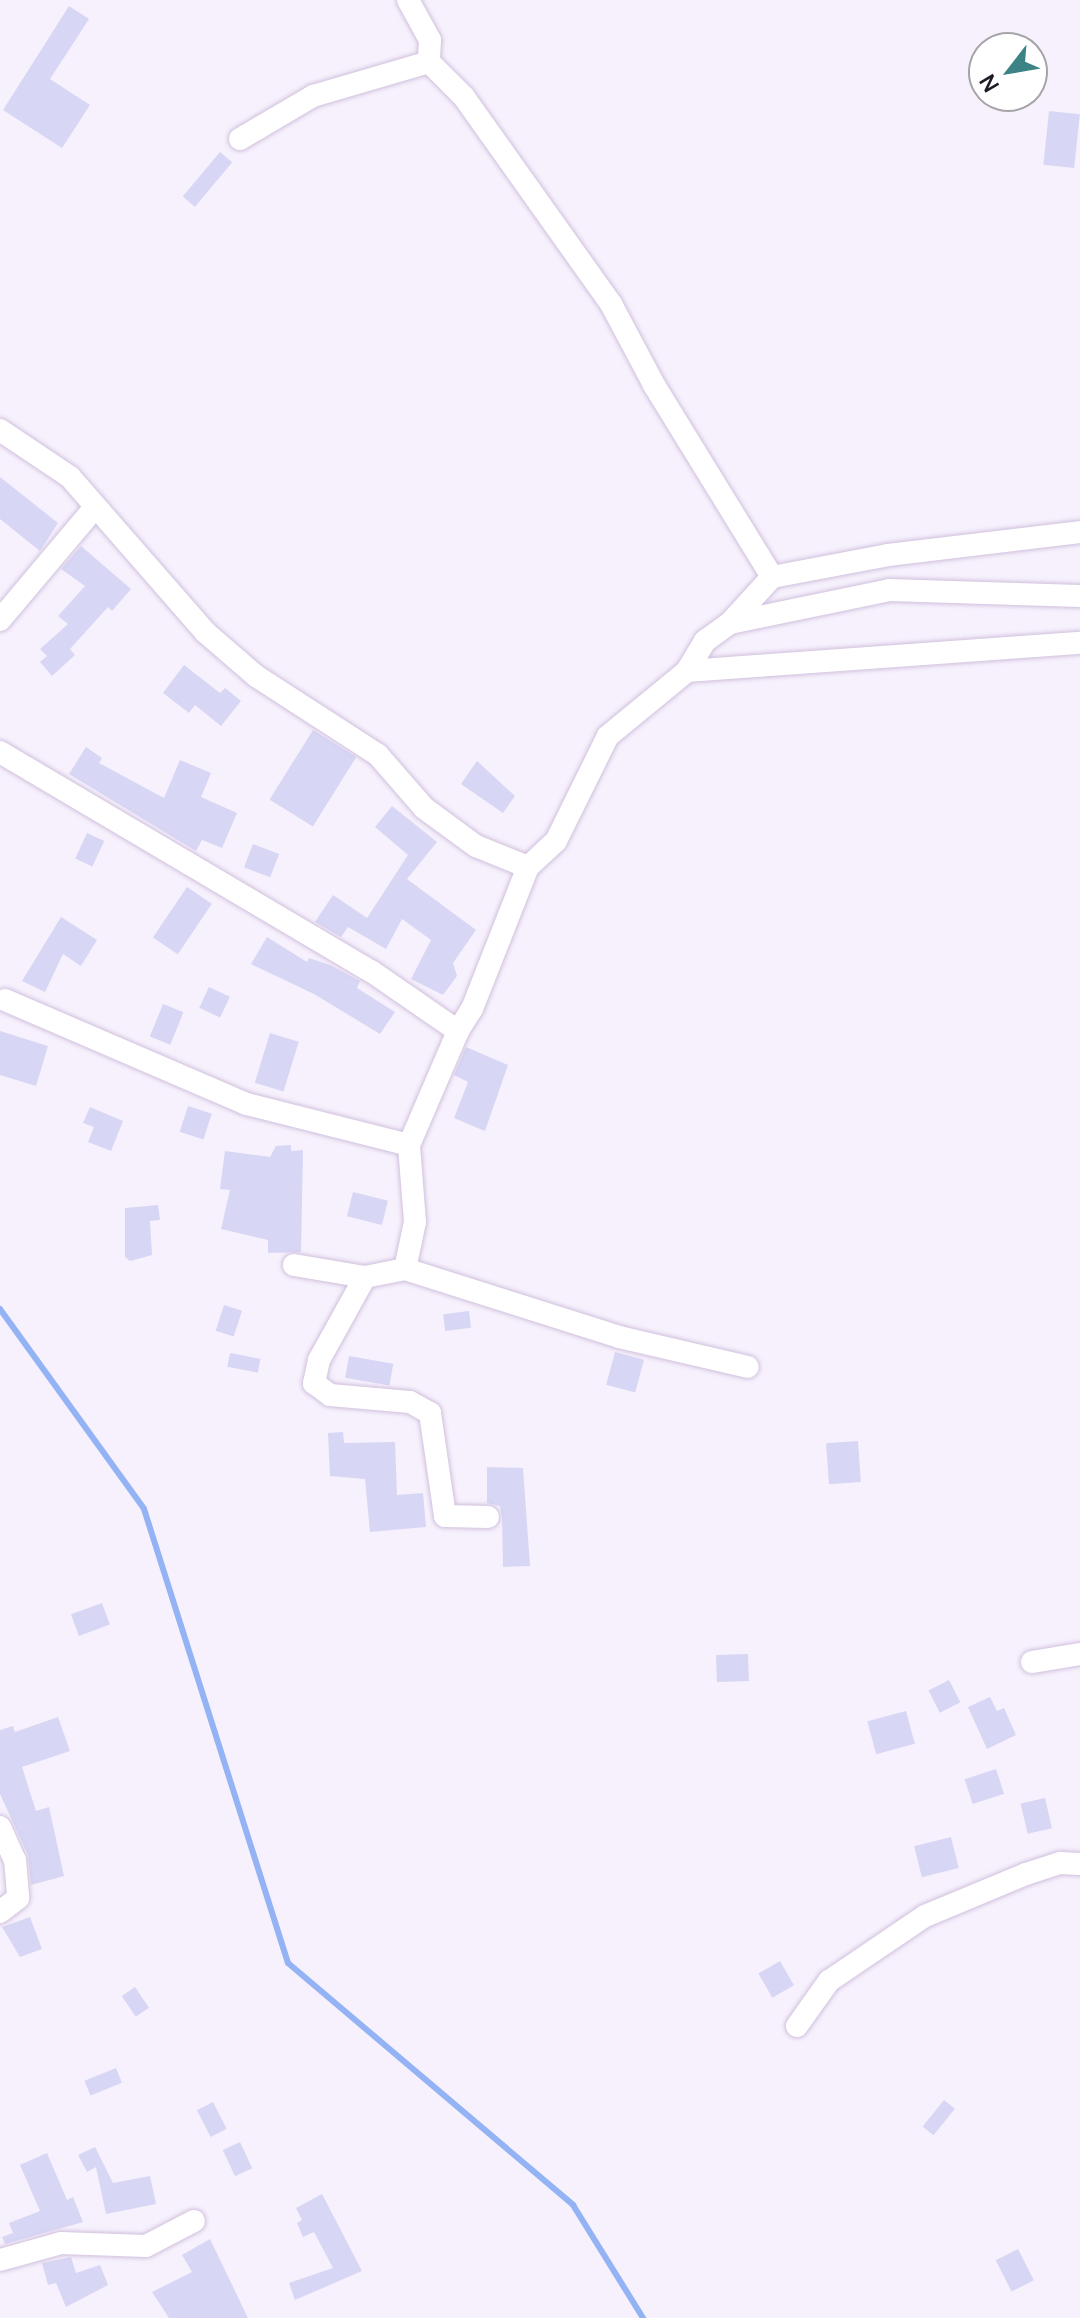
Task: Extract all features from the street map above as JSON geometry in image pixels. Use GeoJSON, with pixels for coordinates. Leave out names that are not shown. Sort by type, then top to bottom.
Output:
{"type":"FeatureCollection","features":[{"type":"Feature","properties":{"kind":"street"},"geometry":{"type":"LineString","coordinates":[[408,0],[430,40],[429,62],[464,97],[611,304],[654,385],[772,577]]}},
{"type":"Feature","properties":{"kind":"street"},"geometry":{"type":"LineString","coordinates":[[240,139],[313,96],[429,62]]}},
{"type":"Feature","properties":{"kind":"street"},"geometry":{"type":"LineString","coordinates":[[0,430],[70,477],[205,632],[256,676],[378,755],[424,808],[476,846],[528,867]]}},
{"type":"Feature","properties":{"kind":"street"},"geometry":{"type":"LineString","coordinates":[[0,620],[95,507]]}},
{"type":"Feature","properties":{"kind":"street"},"geometry":{"type":"LineString","coordinates":[[405,1269],[415,1222],[409,1145],[458,1031],[472,1009],[528,867],[556,841],[608,736],[687,671],[705,641],[730,623],[772,577],[888,555],[1080,532]]}},
{"type":"Feature","properties":{"kind":"street"},"geometry":{"type":"LineString","coordinates":[[730,623],[889,590],[1080,596]]}},
{"type":"Feature","properties":{"kind":"street"},"geometry":{"type":"LineString","coordinates":[[687,671],[1080,643]]}},
{"type":"Feature","properties":{"kind":"street"},"geometry":{"type":"LineString","coordinates":[[0,752],[371,971],[458,1031]]}},
{"type":"Feature","properties":{"kind":"street"},"geometry":{"type":"LineString","coordinates":[[5,1000],[247,1104],[409,1145]]}},
{"type":"Feature","properties":{"kind":"street"},"geometry":{"type":"LineString","coordinates":[[294,1265],[365,1277],[405,1269],[619,1337],[748,1367]]}},
{"type":"Feature","properties":{"kind":"street"},"geometry":{"type":"LineString","coordinates":[[365,1277],[319,1360],[314,1383],[330,1395],[410,1402],[430,1413],[445,1516],[488,1517]]}},
{"type":"Feature","properties":{"kind":"street"},"geometry":{"type":"LineString","coordinates":[[1032,1662],[1080,1654]]}},
{"type":"Feature","properties":{"kind":"street"},"geometry":{"type":"LineString","coordinates":[[0,1827],[15,1860],[18,1898],[0,1912]]}},
{"type":"Feature","properties":{"kind":"street"},"geometry":{"type":"LineString","coordinates":[[797,2026],[829,1981],[925,1916],[1026,1874],[1060,1863],[1080,1864]]}},
{"type":"Feature","properties":{"kind":"street"},"geometry":{"type":"LineString","coordinates":[[0,2260],[61,2243],[146,2246],[194,2221]]}},
{"type":"Feature","properties":{"kind":"building"},"geometry":{"type":"Polygon","coordinates":[[[69,6],[89,19],[50,79],[90,105],[62,148],[3,110],[69,6]]]}},
{"type":"Feature","properties":{"kind":"building"},"geometry":{"type":"Polygon","coordinates":[[[1049,111],[1080,114],[1074,168],[1043,165],[1049,111]]]}},
{"type":"Feature","properties":{"kind":"building"},"geometry":{"type":"Polygon","coordinates":[[[220,152],[232,162],[195,207],[183,196],[220,152]]]}},
{"type":"Feature","properties":{"kind":"building"},"geometry":{"type":"Polygon","coordinates":[[[0,477],[58,523],[40,551],[0,519],[0,477]]]}},
{"type":"Feature","properties":{"kind":"building"},"geometry":{"type":"Polygon","coordinates":[[[81,546],[131,589],[112,611],[108,607],[70,649],[75,655],[52,676],[40,662],[47,656],[40,649],[68,624],[58,616],[85,586],[61,569],[81,546]]]}},
{"type":"Feature","properties":{"kind":"building"},"geometry":{"type":"Polygon","coordinates":[[[184,665],[220,693],[225,688],[241,701],[221,726],[195,705],[189,713],[163,693],[184,665]]]}},
{"type":"Feature","properties":{"kind":"building"},"geometry":{"type":"Polygon","coordinates":[[[313,730],[356,757],[313,827],[270,800],[313,730]]]}},
{"type":"Feature","properties":{"kind":"building"},"geometry":{"type":"Polygon","coordinates":[[[86,747],[102,758],[99,763],[164,798],[180,760],[211,773],[201,797],[237,813],[222,848],[202,840],[196,851],[69,774],[86,747]]]}},
{"type":"Feature","properties":{"kind":"building"},"geometry":{"type":"Polygon","coordinates":[[[477,761],[515,796],[503,813],[461,784],[477,761]]]}},
{"type":"Feature","properties":{"kind":"building"},"geometry":{"type":"Polygon","coordinates":[[[392,806],[437,842],[407,879],[476,930],[453,963],[457,976],[443,995],[411,979],[431,940],[402,919],[386,949],[348,927],[341,937],[315,922],[333,895],[367,918],[408,855],[375,827],[392,806]]]}},
{"type":"Feature","properties":{"kind":"building"},"geometry":{"type":"Polygon","coordinates":[[[87,833],[104,841],[92,866],[75,858],[87,833]]]}},
{"type":"Feature","properties":{"kind":"building"},"geometry":{"type":"Polygon","coordinates":[[[253,844],[279,854],[270,877],[244,867],[253,844]]]}},
{"type":"Feature","properties":{"kind":"building"},"geometry":{"type":"Polygon","coordinates":[[[187,887],[212,904],[178,954],[153,938],[187,887]]]}},
{"type":"Feature","properties":{"kind":"building"},"geometry":{"type":"Polygon","coordinates":[[[61,917],[97,940],[81,966],[63,954],[45,992],[22,981],[61,917]]]}},
{"type":"Feature","properties":{"kind":"building"},"geometry":{"type":"Polygon","coordinates":[[[267,937],[307,962],[309,958],[330,965],[360,981],[357,988],[395,1012],[380,1034],[314,994],[251,964],[267,937]]]}},
{"type":"Feature","properties":{"kind":"building"},"geometry":{"type":"Polygon","coordinates":[[[209,987],[230,997],[220,1018],[199,1008],[209,987]]]}},
{"type":"Feature","properties":{"kind":"building"},"geometry":{"type":"Polygon","coordinates":[[[163,1004],[183,1012],[170,1045],[150,1036],[163,1004]]]}},
{"type":"Feature","properties":{"kind":"building"},"geometry":{"type":"Polygon","coordinates":[[[0,1031],[48,1046],[36,1086],[0,1075],[0,1031]]]}},
{"type":"Feature","properties":{"kind":"building"},"geometry":{"type":"Polygon","coordinates":[[[270,1033],[299,1042],[283,1091],[255,1083],[270,1033]]]}},
{"type":"Feature","properties":{"kind":"building"},"geometry":{"type":"Polygon","coordinates":[[[466,1047],[508,1065],[485,1131],[454,1118],[468,1082],[454,1075],[466,1047]]]}},
{"type":"Feature","properties":{"kind":"building"},"geometry":{"type":"Polygon","coordinates":[[[188,1106],[212,1114],[203,1139],[180,1132],[188,1106]]]}},
{"type":"Feature","properties":{"kind":"building"},"geometry":{"type":"Polygon","coordinates":[[[90,1107],[123,1121],[111,1151],[88,1142],[94,1127],[83,1123],[90,1107]]]}},
{"type":"Feature","properties":{"kind":"building"},"geometry":{"type":"Polygon","coordinates":[[[291,1145],[291,1151],[303,1150],[301,1252],[268,1253],[268,1240],[221,1229],[230,1190],[220,1189],[225,1151],[270,1157],[276,1146],[291,1145]]]}},
{"type":"Feature","properties":{"kind":"building"},"geometry":{"type":"Polygon","coordinates":[[[353,1192],[388,1201],[382,1225],[347,1216],[353,1192]]]}},
{"type":"Feature","properties":{"kind":"building"},"geometry":{"type":"Polygon","coordinates":[[[158,1205],[160,1220],[150,1221],[152,1255],[130,1261],[125,1257],[125,1208],[158,1205]]]}},
{"type":"Feature","properties":{"kind":"building"},"geometry":{"type":"Polygon","coordinates":[[[224,1305],[242,1311],[234,1337],[216,1331],[224,1305]]]}},
{"type":"Feature","properties":{"kind":"building"},"geometry":{"type":"Polygon","coordinates":[[[469,1311],[471,1328],[445,1331],[443,1314],[469,1311]]]}},
{"type":"Feature","properties":{"kind":"building"},"geometry":{"type":"Polygon","coordinates":[[[615,1352],[644,1360],[635,1393],[606,1385],[615,1352]]]}},
{"type":"Feature","properties":{"kind":"building"},"geometry":{"type":"Polygon","coordinates":[[[230,1353],[260,1359],[258,1373],[227,1367],[230,1353]]]}},
{"type":"Feature","properties":{"kind":"building"},"geometry":{"type":"Polygon","coordinates":[[[349,1356],[393,1364],[389,1385],[345,1378],[349,1356]]]}},
{"type":"Feature","properties":{"kind":"building"},"geometry":{"type":"Polygon","coordinates":[[[343,1432],[344,1443],[395,1442],[397,1495],[423,1493],[426,1527],[370,1532],[365,1479],[330,1476],[328,1433],[343,1432]]]}},
{"type":"Feature","properties":{"kind":"building"},"geometry":{"type":"Polygon","coordinates":[[[858,1441],[861,1482],[829,1484],[826,1443],[858,1441]]]}},
{"type":"Feature","properties":{"kind":"building"},"geometry":{"type":"Polygon","coordinates":[[[487,1467],[523,1468],[530,1566],[503,1567],[502,1517],[500,1506],[487,1503],[487,1467]]]}},
{"type":"Feature","properties":{"kind":"building"},"geometry":{"type":"Polygon","coordinates":[[[102,1603],[110,1625],[79,1636],[71,1614],[102,1603]]]}},
{"type":"Feature","properties":{"kind":"building"},"geometry":{"type":"Polygon","coordinates":[[[748,1654],[749,1681],[717,1682],[716,1655],[748,1654]]]}},
{"type":"Feature","properties":{"kind":"building"},"geometry":{"type":"Polygon","coordinates":[[[949,1680],[960,1702],[940,1713],[929,1690],[949,1680]]]}},
{"type":"Feature","properties":{"kind":"building"},"geometry":{"type":"Polygon","coordinates":[[[990,1697],[997,1711],[1004,1708],[1016,1735],[987,1749],[968,1707],[990,1697]]]}},
{"type":"Feature","properties":{"kind":"building"},"geometry":{"type":"Polygon","coordinates":[[[906,1711],[915,1744],[876,1754],[867,1721],[906,1711]]]}},
{"type":"Feature","properties":{"kind":"building"},"geometry":{"type":"Polygon","coordinates":[[[58,1717],[70,1751],[22,1767],[36,1811],[49,1807],[64,1876],[31,1885],[28,1855],[0,1794],[0,1730],[13,1726],[15,1732],[58,1717]]]}},
{"type":"Feature","properties":{"kind":"building"},"geometry":{"type":"Polygon","coordinates":[[[996,1769],[1004,1794],[973,1804],[965,1779],[996,1769]]]}},
{"type":"Feature","properties":{"kind":"building"},"geometry":{"type":"Polygon","coordinates":[[[1045,1798],[1052,1828],[1028,1834],[1021,1804],[1045,1798]]]}},
{"type":"Feature","properties":{"kind":"building"},"geometry":{"type":"Polygon","coordinates":[[[951,1837],[959,1868],[922,1877],[914,1846],[951,1837]]]}},
{"type":"Feature","properties":{"kind":"building"},"geometry":{"type":"Polygon","coordinates":[[[30,1917],[42,1949],[20,1957],[2,1927],[30,1917]]]}},
{"type":"Feature","properties":{"kind":"building"},"geometry":{"type":"Polygon","coordinates":[[[780,1961],[794,1985],[772,1998],[758,1974],[780,1961]]]}},
{"type":"Feature","properties":{"kind":"building"},"geometry":{"type":"Polygon","coordinates":[[[135,1987],[149,2008],[136,2017],[122,1996],[135,1987]]]}},
{"type":"Feature","properties":{"kind":"building"},"geometry":{"type":"Polygon","coordinates":[[[116,2068],[122,2083],[90,2096],[84,2081],[116,2068]]]}},
{"type":"Feature","properties":{"kind":"building"},"geometry":{"type":"Polygon","coordinates":[[[944,2100],[955,2109],[933,2135],[923,2126],[944,2100]]]}},
{"type":"Feature","properties":{"kind":"building"},"geometry":{"type":"Polygon","coordinates":[[[213,2102],[227,2129],[211,2137],[197,2110],[213,2102]]]}},
{"type":"Feature","properties":{"kind":"building"},"geometry":{"type":"Polygon","coordinates":[[[240,2142],[252,2168],[235,2176],[223,2150],[240,2142]]]}},
{"type":"Feature","properties":{"kind":"building"},"geometry":{"type":"Polygon","coordinates":[[[95,2147],[113,2183],[150,2176],[156,2204],[106,2214],[96,2167],[87,2172],[78,2155],[95,2147]]]}},
{"type":"Feature","properties":{"kind":"building"},"geometry":{"type":"Polygon","coordinates":[[[47,2153],[67,2200],[73,2197],[83,2222],[5,2244],[2,2237],[13,2233],[9,2223],[40,2211],[20,2165],[47,2153]]]}},
{"type":"Feature","properties":{"kind":"building"},"geometry":{"type":"Polygon","coordinates":[[[322,2194],[362,2271],[295,2300],[289,2283],[333,2268],[314,2232],[303,2237],[297,2223],[302,2220],[296,2208],[322,2194]]]}},
{"type":"Feature","properties":{"kind":"building"},"geometry":{"type":"Polygon","coordinates":[[[210,2239],[248,2318],[169,2318],[152,2292],[192,2272],[182,2255],[210,2239]]]}},
{"type":"Feature","properties":{"kind":"building"},"geometry":{"type":"Polygon","coordinates":[[[1018,2249],[1034,2280],[1012,2292],[996,2260],[1018,2249]]]}},
{"type":"Feature","properties":{"kind":"building"},"geometry":{"type":"Polygon","coordinates":[[[71,2257],[76,2273],[100,2265],[108,2285],[66,2307],[56,2283],[48,2285],[42,2263],[71,2257]]]}},
{"type":"Feature","properties":{"kind":"waterway"},"geometry":{"type":"LineString","coordinates":[[0,1309],[144,1509],[288,1963],[573,2205],[643,2318]]}}]}
